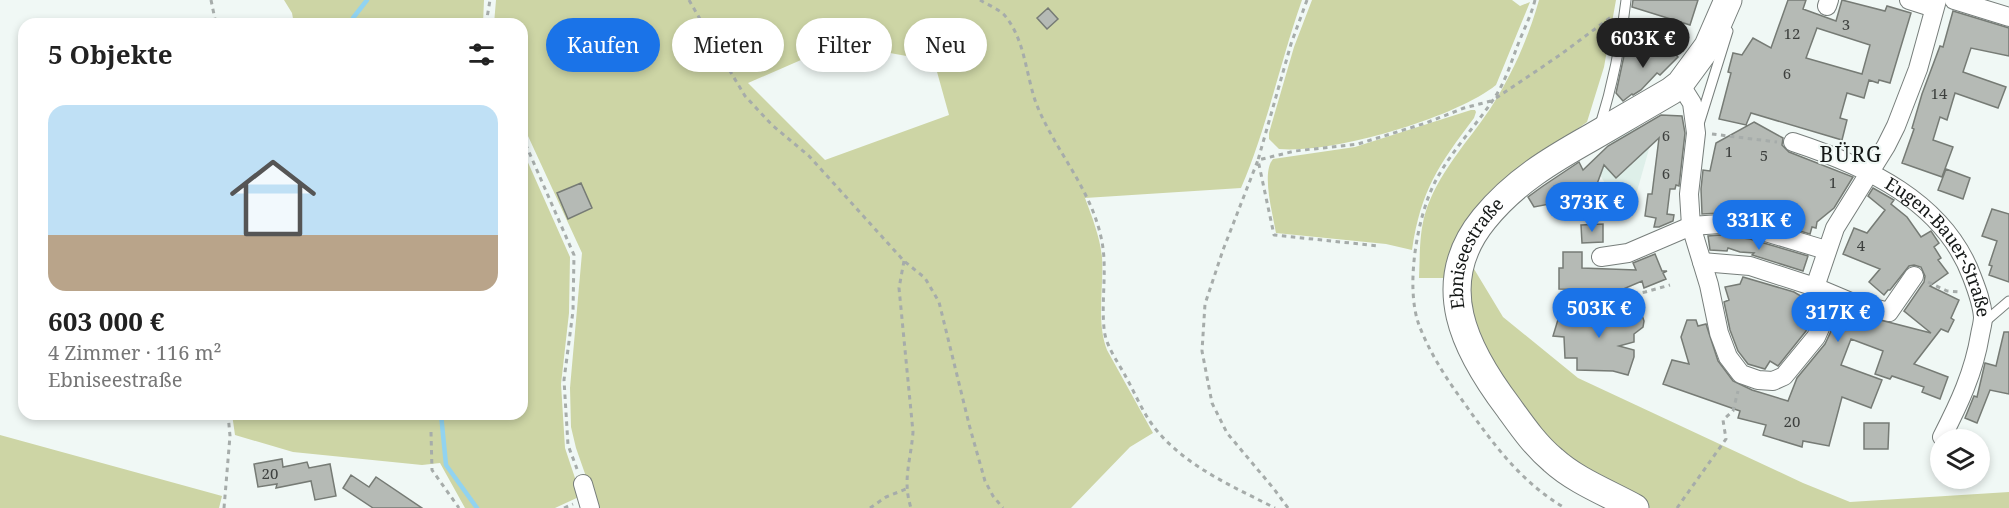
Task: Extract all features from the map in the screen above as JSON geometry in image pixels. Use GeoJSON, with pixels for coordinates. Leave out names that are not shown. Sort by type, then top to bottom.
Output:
{"type":"FeatureCollection","features":[{"type":"Feature","properties":{"kind":"street"},"geometry":{"type":"LineString","coordinates":[[1815,288],[1835,228],[1896,126],[1917,69],[1935,4],[1909,0]]}},
{"type":"Feature","properties":{"kind":"street"},"geometry":{"type":"LineString","coordinates":[[1953,0],[2009,17]]}},
{"type":"Feature","properties":{"kind":"street","name":"Ebniseestraße"},"geometry":{"type":"LineString","coordinates":[[1635,508],[1576,476],[1554,461],[1534,442],[1496,392],[1474,357],[1461,325],[1457,295],[1459,269],[1465,248],[1483,220],[1504,196],[1530,174],[1680,84],[1708,46],[1724,9]]}},
{"type":"Feature","properties":{"kind":"street"},"geometry":{"type":"LineString","coordinates":[[1680,84],[1692,103],[1696,133],[1689,194],[1691,226],[1719,333],[1728,357],[1741,374],[1758,380],[1773,381],[1784,376],[1816,337],[1834,297]]}},
{"type":"Feature","properties":{"kind":"street","name":"Eugen-Bauer-Straße"},"geometry":{"type":"LineString","coordinates":[[1794,142],[1869,172],[1908,195],[1932,215],[1953,239],[1966,262],[1978,294],[1983,318],[1978,348],[1968,382],[1946,429]]}},
{"type":"Feature","properties":{"kind":"street"},"geometry":{"type":"LineString","coordinates":[[1601,257],[1628,253],[1691,226],[1720,224],[1752,228],[1826,250]]}},
{"type":"Feature","properties":{"kind":"street"},"geometry":{"type":"LineString","coordinates":[[1702,262],[1750,266],[1815,288],[1834,297],[1889,312],[1914,276]]}},
{"type":"Feature","properties":{"kind":"street"},"geometry":{"type":"LineString","coordinates":[[583,484],[590,508]]}},
{"type":"Feature","properties":{"kind":"lane"},"geometry":{"type":"LineString","coordinates":[[1598,134],[1610,96],[1620,49],[1626,0]]}},
{"type":"Feature","properties":{"kind":"lane"},"geometry":{"type":"LineString","coordinates":[[1696,133],[1729,28],[1724,9]]}},
{"type":"Feature","properties":{"kind":"lane"},"geometry":{"type":"LineString","coordinates":[[1983,318],[1988,320],[2009,301]]}},
{"type":"Feature","properties":{"kind":"path"},"geometry":{"type":"LineString","coordinates":[[211,0],[215,18]]}},
{"type":"Feature","properties":{"kind":"path"},"geometry":{"type":"LineString","coordinates":[[487,18],[490,0]]}},
{"type":"Feature","properties":{"kind":"path"},"geometry":{"type":"LineString","coordinates":[[689,0],[746,96],[772,125],[809,156],[904,261],[925,279],[939,302],[970,428],[986,481],[993,496],[1003,508]]}},
{"type":"Feature","properties":{"kind":"path"},"geometry":{"type":"LineString","coordinates":[[980,0],[1005,16],[1018,37],[1032,92],[1044,124],[1091,204],[1104,255],[1104,329],[1111,349],[1148,418],[1157,432],[1182,456],[1215,477],[1275,508]]}},
{"type":"Feature","properties":{"kind":"path"},"geometry":{"type":"LineString","coordinates":[[1288,508],[1227,433],[1212,403],[1203,351],[1205,304],[1258,160],[1291,44],[1307,0]]}},
{"type":"Feature","properties":{"kind":"path"},"geometry":{"type":"LineString","coordinates":[[1258,160],[1295,152],[1358,144],[1493,100],[1560,55],[1606,20],[1625,10]]}},
{"type":"Feature","properties":{"kind":"path"},"geometry":{"type":"LineString","coordinates":[[1696,133],[1749,137],[1786,144],[1794,142]]}},
{"type":"Feature","properties":{"kind":"path"},"geometry":{"type":"LineString","coordinates":[[528,150],[574,255],[573,311],[564,380],[568,445],[583,484]]}},
{"type":"Feature","properties":{"kind":"path"},"geometry":{"type":"LineString","coordinates":[[1258,160],[1274,235],[1379,246]]}},
{"type":"Feature","properties":{"kind":"path"},"geometry":{"type":"LineString","coordinates":[[904,261],[899,288],[913,432],[906,477],[906,489],[911,508]]}},
{"type":"Feature","properties":{"kind":"path"},"geometry":{"type":"LineString","coordinates":[[1914,276],[1947,291],[1978,294]]}},
{"type":"Feature","properties":{"kind":"path"},"geometry":{"type":"LineString","coordinates":[[1624,296],[1670,285]]}},
{"type":"Feature","properties":{"kind":"path"},"geometry":{"type":"LineString","coordinates":[[1677,508],[1726,439],[1723,420],[1733,411],[1741,374]]}},
{"type":"Feature","properties":{"kind":"path"},"geometry":{"type":"LineString","coordinates":[[224,508],[230,436],[229,420]]}},
{"type":"Feature","properties":{"kind":"path"},"geometry":{"type":"LineString","coordinates":[[431,432],[432,471],[459,508]]}},
{"type":"Feature","properties":{"kind":"path"},"geometry":{"type":"LineString","coordinates":[[870,508],[886,497],[906,489]]}},
{"type":"Feature","properties":{"kind":"shaded area"},"geometry":{"type":"Polygon","coordinates":[[[1633,122],[1649,139],[1649,149],[1634,202],[1610,192],[1592,161],[1633,122]]]}},
{"type":"Feature","properties":{"kind":"green space"},"geometry":{"type":"Polygon","coordinates":[[[284,0],[484,0],[483,18],[293,18],[284,0]]]}},
{"type":"Feature","properties":{"kind":"green space"},"geometry":{"type":"Polygon","coordinates":[[[496,0],[1302,0],[1266,118],[1241,188],[1085,198],[1098,235],[1102,257],[1101,316],[1107,350],[1153,433],[1130,447],[1071,508],[597,508],[571,427],[570,388],[582,253],[528,136],[528,18],[494,18],[496,0]],[[672,18],[672,72],[773,72],[748,83],[825,160],[949,115],[937,72],[987,72],[987,18],[904,18],[904,56],[892,53],[892,18],[796,18],[796,62],[784,67],[784,18],[672,18]]]}},
{"type":"Feature","properties":{"kind":"green space"},"geometry":{"type":"Polygon","coordinates":[[[1312,0],[1512,0],[1520,6],[1530,2],[1496,85],[1477,97],[1423,121],[1360,140],[1330,146],[1279,149],[1269,139],[1269,133],[1294,47],[1312,0]]]}},
{"type":"Feature","properties":{"kind":"green space"},"geometry":{"type":"Polygon","coordinates":[[[1539,0],[1616,0],[1604,67],[1587,122],[1498,186],[1449,278],[1419,278],[1422,230],[1430,199],[1453,159],[1490,109],[1505,83],[1530,29],[1539,0]]]}},
{"type":"Feature","properties":{"kind":"green space"},"geometry":{"type":"Polygon","coordinates":[[[1471,110],[1476,112],[1474,118],[1450,150],[1426,195],[1420,211],[1412,250],[1386,244],[1276,233],[1268,184],[1268,174],[1273,159],[1355,147],[1471,110]]]}},
{"type":"Feature","properties":{"kind":"green space"},"geometry":{"type":"Polygon","coordinates":[[[528,162],[570,257],[569,313],[561,384],[565,448],[581,496],[555,508],[465,508],[440,463],[422,465],[293,452],[235,435],[233,420],[528,420],[528,162]]]}},
{"type":"Feature","properties":{"kind":"green space"},"geometry":{"type":"Polygon","coordinates":[[[1468,259],[1503,317],[1578,378],[1803,483],[1850,502],[2009,492],[2009,508],[1650,508],[1545,444],[1478,341],[1466,299],[1468,259]]]}},
{"type":"Feature","properties":{"kind":"green space"},"geometry":{"type":"Polygon","coordinates":[[[0,435],[222,496],[219,508],[0,508],[0,435]]]}},
{"type":"Feature","properties":{"kind":"building"},"geometry":{"type":"Polygon","coordinates":[[[1633,0],[1698,0],[1690,25],[1632,7],[1633,0]]]}},
{"type":"Feature","properties":{"kind":"building"},"geometry":{"type":"Polygon","coordinates":[[[1788,0],[1806,0],[1803,9],[1836,21],[1842,0],[1885,11],[1887,6],[1911,13],[1890,83],[1869,80],[1864,98],[1847,93],[1840,118],[1847,120],[1842,140],[1751,113],[1746,125],[1719,119],[1731,73],[1728,72],[1733,53],[1742,55],[1753,38],[1771,48],[1788,0]],[[1817,28],[1806,58],[1862,74],[1870,45],[1817,28]]]}},
{"type":"Feature","properties":{"kind":"building"},"geometry":{"type":"Polygon","coordinates":[[[1048,8],[1058,19],[1047,29],[1037,18],[1048,8]]]}},
{"type":"Feature","properties":{"kind":"building"},"geometry":{"type":"Polygon","coordinates":[[[1953,11],[2009,28],[2009,56],[1971,48],[1963,72],[2006,87],[1998,108],[1955,93],[1947,120],[1940,117],[1933,140],[1953,147],[1942,177],[1902,163],[1914,129],[1912,128],[1922,94],[1940,46],[1943,47],[1953,11]]]}},
{"type":"Feature","properties":{"kind":"building"},"geometry":{"type":"Polygon","coordinates":[[[1661,40],[1678,57],[1660,75],[1657,73],[1641,90],[1623,101],[1616,93],[1625,51],[1646,55],[1661,40]]]}},
{"type":"Feature","properties":{"kind":"building"},"geometry":{"type":"Polygon","coordinates":[[[1661,115],[1682,116],[1685,133],[1679,186],[1676,185],[1675,189],[1670,189],[1667,214],[1674,215],[1673,221],[1654,227],[1656,218],[1645,216],[1648,194],[1652,194],[1659,138],[1616,178],[1604,165],[1597,184],[1565,194],[1555,199],[1555,203],[1534,207],[1528,197],[1543,186],[1579,162],[1583,170],[1608,146],[1661,115]]]}},
{"type":"Feature","properties":{"kind":"building"},"geometry":{"type":"Polygon","coordinates":[[[1754,122],[1783,138],[1782,145],[1789,152],[1853,177],[1834,208],[1817,222],[1816,228],[1812,227],[1810,234],[1754,217],[1721,213],[1702,214],[1703,170],[1710,171],[1716,143],[1754,122]]]}},
{"type":"Feature","properties":{"kind":"building"},"geometry":{"type":"Polygon","coordinates":[[[1946,169],[1970,178],[1963,199],[1938,190],[1946,169]]]}},
{"type":"Feature","properties":{"kind":"building"},"geometry":{"type":"Polygon","coordinates":[[[581,183],[592,208],[568,219],[557,193],[581,183]]]}},
{"type":"Feature","properties":{"kind":"building"},"geometry":{"type":"Polygon","coordinates":[[[1873,188],[1894,200],[1891,204],[1907,217],[1921,237],[1931,231],[1939,243],[1934,247],[1941,258],[1938,260],[1948,273],[1930,286],[1959,300],[1948,332],[1941,329],[1914,364],[1948,377],[1940,399],[1922,392],[1924,387],[1892,376],[1890,379],[1875,374],[1883,351],[1851,339],[1841,365],[1882,380],[1871,408],[1842,397],[1829,446],[1803,441],[1802,447],[1763,435],[1766,425],[1738,418],[1740,411],[1663,384],[1672,360],[1689,364],[1681,337],[1687,320],[1696,320],[1698,326],[1706,324],[1718,361],[1733,381],[1752,390],[1788,401],[1797,378],[1825,344],[1841,310],[1931,333],[1904,311],[1924,282],[1925,276],[1921,267],[1909,266],[1884,295],[1869,282],[1880,269],[1843,254],[1854,228],[1867,233],[1885,210],[1868,196],[1873,188]]]}},
{"type":"Feature","properties":{"kind":"building"},"geometry":{"type":"Polygon","coordinates":[[[1992,209],[2009,214],[2009,282],[1989,275],[1992,266],[1989,265],[1997,241],[1982,236],[1992,209]]]}},
{"type":"Feature","properties":{"kind":"building"},"geometry":{"type":"Polygon","coordinates":[[[1603,224],[1603,242],[1582,243],[1581,225],[1603,224]]]}},
{"type":"Feature","properties":{"kind":"building"},"geometry":{"type":"Polygon","coordinates":[[[1720,235],[1750,239],[1808,256],[1803,271],[1752,255],[1754,253],[1728,248],[1727,251],[1710,250],[1708,236],[1720,235]]]}},
{"type":"Feature","properties":{"kind":"building"},"geometry":{"type":"Polygon","coordinates":[[[1563,252],[1582,252],[1582,268],[1636,270],[1633,263],[1655,254],[1662,271],[1667,271],[1663,273],[1666,279],[1644,288],[1642,281],[1621,290],[1559,289],[1559,268],[1563,268],[1563,252]]]}},
{"type":"Feature","properties":{"kind":"building"},"geometry":{"type":"Polygon","coordinates":[[[1743,277],[1794,292],[1818,306],[1806,331],[1778,366],[1770,361],[1765,369],[1748,364],[1738,351],[1730,330],[1724,302],[1729,300],[1725,287],[1740,284],[1743,277]]]}},
{"type":"Feature","properties":{"kind":"building"},"geometry":{"type":"Polygon","coordinates":[[[1618,312],[1618,316],[1637,312],[1642,315],[1644,321],[1643,327],[1634,334],[1634,342],[1619,346],[1634,350],[1628,375],[1613,371],[1577,370],[1577,358],[1565,358],[1564,337],[1553,336],[1560,313],[1618,312]]]}},
{"type":"Feature","properties":{"kind":"building"},"geometry":{"type":"Polygon","coordinates":[[[2004,332],[2009,332],[2009,394],[1990,390],[1977,423],[1965,418],[1974,396],[1977,397],[1985,363],[1996,366],[2004,332]]]}},
{"type":"Feature","properties":{"kind":"building"},"geometry":{"type":"Polygon","coordinates":[[[1864,423],[1889,423],[1888,449],[1864,449],[1864,423]]]}},
{"type":"Feature","properties":{"kind":"building"},"geometry":{"type":"Polygon","coordinates":[[[282,459],[283,467],[307,462],[309,468],[330,464],[336,496],[315,500],[311,481],[276,488],[277,484],[258,487],[254,464],[282,459]]]}},
{"type":"Feature","properties":{"kind":"building"},"geometry":{"type":"Polygon","coordinates":[[[351,475],[369,487],[376,477],[422,508],[373,508],[343,488],[351,475]]]}},
{"type":"Feature","properties":{"kind":"waterway"},"geometry":{"type":"LineString","coordinates":[[353,18],[367,0]]}},
{"type":"Feature","properties":{"kind":"waterway"},"geometry":{"type":"LineString","coordinates":[[442,420],[446,465],[477,508]]}},
{"type":"Feature","properties":{"kind":"district","name":"BÜRG"},"geometry":{"type":"Point","coordinates":[1851,155]}}]}
